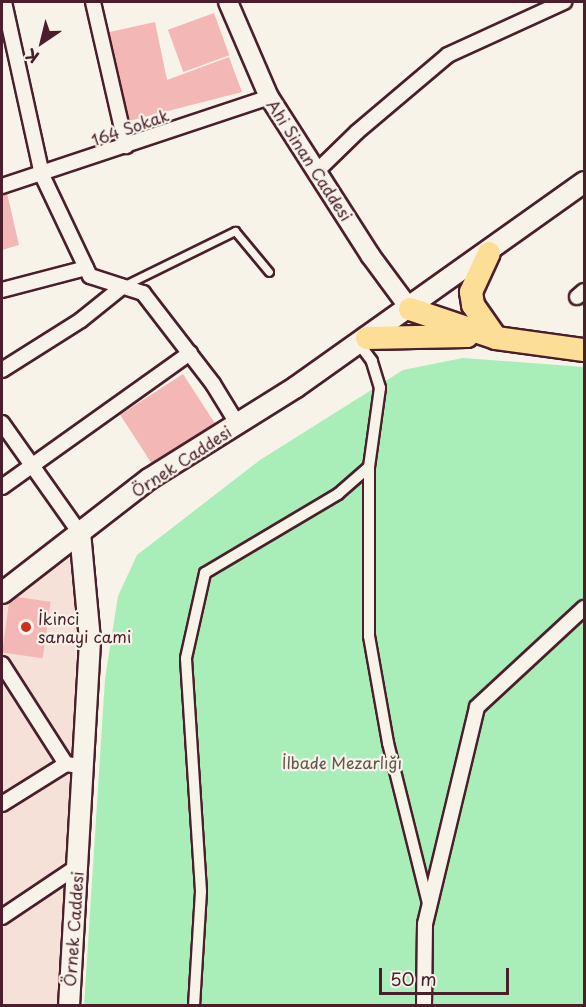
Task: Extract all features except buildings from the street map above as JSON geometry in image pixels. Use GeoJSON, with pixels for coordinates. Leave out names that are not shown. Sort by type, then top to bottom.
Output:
{"type":"FeatureCollection","features":[{"type":"Feature","properties":{"kind":"main road","name":"Örnek Caddesi"},"geometry":{"type":"LineString","coordinates":[[69,1005],[78,866],[74,765],[90,640],[80,532],[149,479],[238,425],[410,309],[585,182]]}},
{"type":"Feature","properties":{"kind":"main road"},"geometry":{"type":"LineString","coordinates":[[489,253],[471,292],[473,305],[496,338]]}},
{"type":"Feature","properties":{"kind":"main road"},"geometry":{"type":"LineString","coordinates":[[410,309],[496,338]]}},
{"type":"Feature","properties":{"kind":"main road"},"geometry":{"type":"LineString","coordinates":[[363,341],[424,334],[496,338],[585,350]]}},
{"type":"Feature","properties":{"kind":"main road"},"geometry":{"type":"LineString","coordinates":[[2,593],[80,532]]}},
{"type":"Feature","properties":{"kind":"street"},"geometry":{"type":"LineString","coordinates":[[93,2],[126,146]]}},
{"type":"Feature","properties":{"kind":"street","name":"Ahi Sinan Caddesi"},"geometry":{"type":"LineString","coordinates":[[228,2],[268,97],[316,172],[410,309]]}},
{"type":"Feature","properties":{"kind":"street"},"geometry":{"type":"LineString","coordinates":[[316,172],[357,132],[448,55],[564,2]]}},
{"type":"Feature","properties":{"kind":"street"},"geometry":{"type":"LineString","coordinates":[[4,5],[42,175],[90,276],[143,293],[190,353],[238,425]]}},
{"type":"Feature","properties":{"kind":"street","name":"164 Sokak"},"geometry":{"type":"LineString","coordinates":[[2,186],[42,175],[268,97]]}},
{"type":"Feature","properties":{"kind":"street"},"geometry":{"type":"LineString","coordinates":[[2,290],[86,268]]}},
{"type":"Feature","properties":{"kind":"street"},"geometry":{"type":"LineString","coordinates":[[2,370],[81,320],[122,287]]}},
{"type":"Feature","properties":{"kind":"street"},"geometry":{"type":"LineString","coordinates":[[363,341],[380,388],[369,467],[369,636],[388,743],[429,908]]}},
{"type":"Feature","properties":{"kind":"street"},"geometry":{"type":"LineString","coordinates":[[2,487],[190,353]]}},
{"type":"Feature","properties":{"kind":"street"},"geometry":{"type":"LineString","coordinates":[[2,423],[80,532]]}},
{"type":"Feature","properties":{"kind":"street"},"geometry":{"type":"LineString","coordinates":[[194,1005],[201,891],[186,658],[204,573],[338,494],[369,467]]}},
{"type":"Feature","properties":{"kind":"street"},"geometry":{"type":"LineString","coordinates":[[424,1005],[425,924],[477,707],[585,608]]}},
{"type":"Feature","properties":{"kind":"street"},"geometry":{"type":"LineString","coordinates":[[2,664],[74,765],[2,804]]}},
{"type":"Feature","properties":{"kind":"street"},"geometry":{"type":"LineString","coordinates":[[2,917],[78,866]]}},
{"type":"Feature","properties":{"kind":"lane"},"geometry":{"type":"LineString","coordinates":[[122,287],[235,231],[269,272]]}},
{"type":"Feature","properties":{"kind":"shaded area"},"geometry":{"type":"Polygon","coordinates":[[[80,533],[65,1005],[2,1006],[2,593],[80,533]]]}},
{"type":"Feature","properties":{"kind":"green space","name":"İlbade Mezarlığı"},"geometry":{"type":"Polygon","coordinates":[[[463,358],[584,367],[584,1005],[84,1006],[105,679],[118,596],[137,555],[260,460],[403,370],[463,358]]]}},
{"type":"Feature","properties":{"kind":"place","name":"İkinci sanayi cami"},"geometry":{"type":"Point","coordinates":[26,627]}}]}
